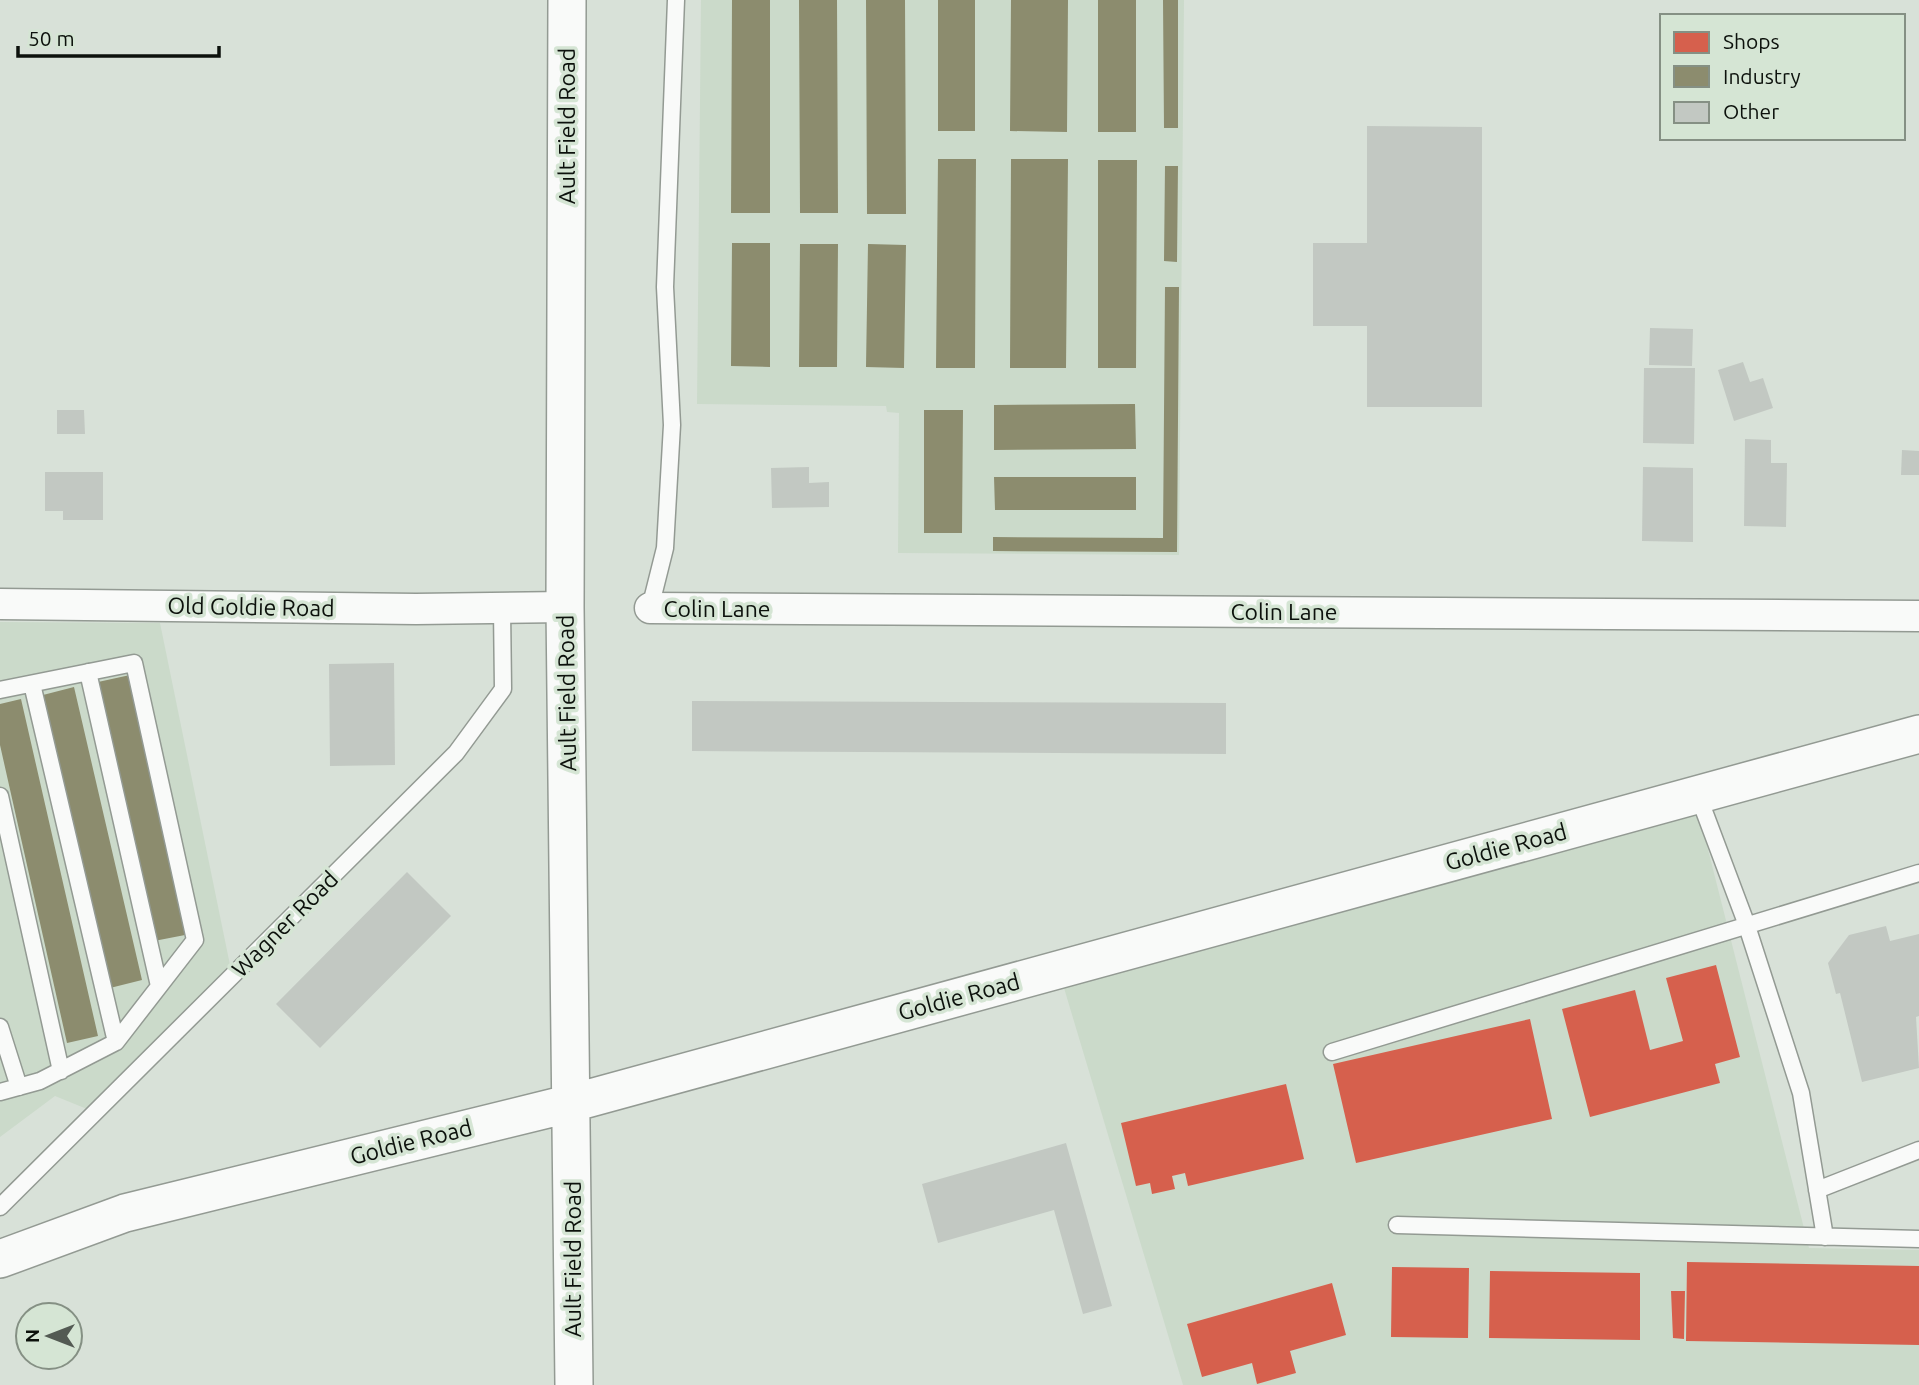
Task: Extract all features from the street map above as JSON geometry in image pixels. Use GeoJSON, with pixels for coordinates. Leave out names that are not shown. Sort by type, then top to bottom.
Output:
{"type":"FeatureCollection","features":[{"type":"Feature","properties":{"kind":"street","name":"Ault Field Road"},"geometry":{"type":"LineString","coordinates":[[567,0],[565,607],[574,1385]]}},
{"type":"Feature","properties":{"kind":"street","name":"Old Goldie Road"},"geometry":{"type":"LineString","coordinates":[[0,604],[502,609]]}},
{"type":"Feature","properties":{"kind":"street"},"geometry":{"type":"LineString","coordinates":[[502,609],[565,607]]}},
{"type":"Feature","properties":{"kind":"street","name":"Colin Lane"},"geometry":{"type":"LineString","coordinates":[[650,608],[1919,616]]}},
{"type":"Feature","properties":{"kind":"street","name":"Goldie Road"},"geometry":{"type":"LineString","coordinates":[[0,1259],[125,1213],[572,1102],[1919,734]]}},
{"type":"Feature","properties":{"kind":"lane"},"geometry":{"type":"LineString","coordinates":[[650,608],[665,548],[671,425],[665,288],[676,0]]}},
{"type":"Feature","properties":{"kind":"lane","name":"Wagner Road"},"geometry":{"type":"LineString","coordinates":[[0,1207],[456,753],[503,689],[502,609]]}},
{"type":"Feature","properties":{"kind":"lane"},"geometry":{"type":"LineString","coordinates":[[0,690],[134,663],[195,940],[116,1042],[61,1071],[0,1092]]}},
{"type":"Feature","properties":{"kind":"lane"},"geometry":{"type":"LineString","coordinates":[[88,672],[159,986]]}},
{"type":"Feature","properties":{"kind":"lane"},"geometry":{"type":"LineString","coordinates":[[32,684],[116,1042]]}},
{"type":"Feature","properties":{"kind":"lane"},"geometry":{"type":"LineString","coordinates":[[1698,795],[1747,926],[1801,1093],[1825,1237]]}},
{"type":"Feature","properties":{"kind":"lane"},"geometry":{"type":"LineString","coordinates":[[0,796],[61,1071]]}},
{"type":"Feature","properties":{"kind":"lane"},"geometry":{"type":"LineString","coordinates":[[1332,1052],[1919,873]]}},
{"type":"Feature","properties":{"kind":"lane"},"geometry":{"type":"LineString","coordinates":[[0,1027],[19,1087]]}},
{"type":"Feature","properties":{"kind":"lane"},"geometry":{"type":"LineString","coordinates":[[1817,1190],[1919,1150]]}},
{"type":"Feature","properties":{"kind":"lane"},"geometry":{"type":"LineString","coordinates":[[1397,1225],[1919,1239]]}},
{"type":"Feature","properties":{"kind":"shaded area"},"geometry":{"type":"Polygon","coordinates":[[[701,0],[1184,0],[1179,555],[898,553],[899,413],[887,412],[886,406],[697,404],[701,0]]]}},
{"type":"Feature","properties":{"kind":"shaded area"},"geometry":{"type":"Polygon","coordinates":[[[0,622],[160,623],[230,965],[87,1109],[55,1096],[0,1137],[0,622]]]}},
{"type":"Feature","properties":{"kind":"shaded area"},"geometry":{"type":"Polygon","coordinates":[[[1699,814],[1809,1248],[1919,1250],[1919,1385],[1183,1385],[1064,988],[1699,814]]]}},
{"type":"Feature","properties":{"kind":"building: Shops"},"geometry":{"type":"Polygon","coordinates":[[[1716,965],[1740,1057],[1715,1064],[1720,1083],[1590,1117],[1562,1009],[1635,990],[1650,1050],[1683,1041],[1666,978],[1716,965]]]}},
{"type":"Feature","properties":{"kind":"building: Shops"},"geometry":{"type":"Polygon","coordinates":[[[1530,1019],[1552,1119],[1356,1163],[1333,1064],[1530,1019]]]}},
{"type":"Feature","properties":{"kind":"building: Shops"},"geometry":{"type":"Polygon","coordinates":[[[1286,1084],[1304,1159],[1188,1186],[1185,1173],[1172,1176],[1175,1189],[1152,1194],[1150,1183],[1136,1186],[1121,1123],[1286,1084]]]}},
{"type":"Feature","properties":{"kind":"building: Shops"},"geometry":{"type":"Polygon","coordinates":[[[1687,1262],[1919,1266],[1919,1345],[1686,1341],[1687,1262]]]}},
{"type":"Feature","properties":{"kind":"building: Shops"},"geometry":{"type":"Polygon","coordinates":[[[1392,1267],[1469,1268],[1468,1338],[1391,1337],[1392,1267]]]}},
{"type":"Feature","properties":{"kind":"building: Shops"},"geometry":{"type":"Polygon","coordinates":[[[1490,1271],[1640,1273],[1640,1340],[1489,1338],[1490,1271]]]}},
{"type":"Feature","properties":{"kind":"building: Shops"},"geometry":{"type":"Polygon","coordinates":[[[1332,1283],[1346,1335],[1290,1351],[1296,1373],[1257,1384],[1252,1363],[1202,1377],[1187,1324],[1332,1283]]]}},
{"type":"Feature","properties":{"kind":"building: Shops"},"geometry":{"type":"Polygon","coordinates":[[[1671,1291],[1685,1291],[1684,1339],[1673,1338],[1671,1291]]]}},
{"type":"Feature","properties":{"kind":"building: Industry"},"geometry":{"type":"Polygon","coordinates":[[[732,0],[770,0],[770,213],[731,213],[732,0]]]}},
{"type":"Feature","properties":{"kind":"building: Industry"},"geometry":{"type":"Polygon","coordinates":[[[799,0],[837,0],[838,213],[800,213],[799,0]]]}},
{"type":"Feature","properties":{"kind":"building: Industry"},"geometry":{"type":"Polygon","coordinates":[[[866,0],[905,0],[906,214],[867,214],[866,0]]]}},
{"type":"Feature","properties":{"kind":"building: Industry"},"geometry":{"type":"Polygon","coordinates":[[[938,0],[975,0],[975,131],[938,131],[938,0]]]}},
{"type":"Feature","properties":{"kind":"building: Industry"},"geometry":{"type":"Polygon","coordinates":[[[1011,0],[1068,0],[1067,132],[1010,131],[1011,0]]]}},
{"type":"Feature","properties":{"kind":"building: Industry"},"geometry":{"type":"Polygon","coordinates":[[[1098,0],[1136,0],[1136,132],[1098,132],[1098,0]]]}},
{"type":"Feature","properties":{"kind":"building: Industry"},"geometry":{"type":"Polygon","coordinates":[[[1163,0],[1178,0],[1178,128],[1164,128],[1163,0]]]}},
{"type":"Feature","properties":{"kind":"building: Industry"},"geometry":{"type":"Polygon","coordinates":[[[938,159],[976,159],[975,368],[936,368],[938,159]]]}},
{"type":"Feature","properties":{"kind":"building: Industry"},"geometry":{"type":"Polygon","coordinates":[[[1011,159],[1068,159],[1066,368],[1010,368],[1011,159]]]}},
{"type":"Feature","properties":{"kind":"building: Industry"},"geometry":{"type":"Polygon","coordinates":[[[1098,160],[1137,160],[1136,368],[1098,368],[1098,160]]]}},
{"type":"Feature","properties":{"kind":"building: Industry"},"geometry":{"type":"Polygon","coordinates":[[[1165,166],[1178,166],[1177,262],[1164,261],[1165,166]]]}},
{"type":"Feature","properties":{"kind":"building: Industry"},"geometry":{"type":"Polygon","coordinates":[[[732,243],[770,243],[770,367],[731,366],[732,243]]]}},
{"type":"Feature","properties":{"kind":"building: Industry"},"geometry":{"type":"Polygon","coordinates":[[[800,244],[838,244],[837,367],[799,367],[800,244]]]}},
{"type":"Feature","properties":{"kind":"building: Industry"},"geometry":{"type":"Polygon","coordinates":[[[868,244],[906,245],[904,368],[866,367],[868,244]]]}},
{"type":"Feature","properties":{"kind":"building: Industry"},"geometry":{"type":"Polygon","coordinates":[[[1165,287],[1179,287],[1177,552],[993,551],[993,537],[1163,538],[1165,287]]]}},
{"type":"Feature","properties":{"kind":"building: Industry"},"geometry":{"type":"Polygon","coordinates":[[[1135,404],[1136,449],[994,450],[994,405],[1135,404]]]}},
{"type":"Feature","properties":{"kind":"building: Industry"},"geometry":{"type":"Polygon","coordinates":[[[924,410],[963,410],[962,533],[924,533],[924,410]]]}},
{"type":"Feature","properties":{"kind":"building: Industry"},"geometry":{"type":"Polygon","coordinates":[[[994,477],[1136,477],[1136,510],[995,510],[994,477]]]}},
{"type":"Feature","properties":{"kind":"building: Industry"},"geometry":{"type":"Polygon","coordinates":[[[130,675],[185,935],[154,941],[98,682],[130,675]]]}},
{"type":"Feature","properties":{"kind":"building: Industry"},"geometry":{"type":"Polygon","coordinates":[[[74,687],[142,980],[110,988],[43,695],[74,687]]]}},
{"type":"Feature","properties":{"kind":"building: Industry"},"geometry":{"type":"Polygon","coordinates":[[[21,699],[98,1036],[67,1043],[0,745],[0,704],[21,699]]]}},
{"type":"Feature","properties":{"kind":"building: Other"},"geometry":{"type":"Polygon","coordinates":[[[1367,126],[1482,127],[1482,407],[1367,407],[1367,326],[1313,326],[1313,243],[1367,243],[1367,126]]]}},
{"type":"Feature","properties":{"kind":"building: Other"},"geometry":{"type":"Polygon","coordinates":[[[1650,328],[1693,329],[1692,366],[1649,365],[1650,328]]]}},
{"type":"Feature","properties":{"kind":"building: Other"},"geometry":{"type":"Polygon","coordinates":[[[1743,362],[1750,382],[1763,378],[1773,408],[1734,421],[1718,370],[1743,362]]]}},
{"type":"Feature","properties":{"kind":"building: Other"},"geometry":{"type":"Polygon","coordinates":[[[1644,368],[1695,368],[1694,444],[1643,443],[1644,368]]]}},
{"type":"Feature","properties":{"kind":"building: Other"},"geometry":{"type":"Polygon","coordinates":[[[57,410],[84,410],[85,434],[57,434],[57,410]]]}},
{"type":"Feature","properties":{"kind":"building: Other"},"geometry":{"type":"Polygon","coordinates":[[[1745,439],[1771,440],[1771,463],[1787,463],[1786,527],[1744,526],[1745,439]]]}},
{"type":"Feature","properties":{"kind":"building: Other"},"geometry":{"type":"Polygon","coordinates":[[[1902,450],[1919,451],[1919,475],[1901,475],[1902,450]]]}},
{"type":"Feature","properties":{"kind":"building: Other"},"geometry":{"type":"Polygon","coordinates":[[[809,467],[809,483],[829,482],[829,507],[772,508],[771,468],[809,467]]]}},
{"type":"Feature","properties":{"kind":"building: Other"},"geometry":{"type":"Polygon","coordinates":[[[1643,467],[1693,468],[1693,542],[1642,541],[1643,467]]]}},
{"type":"Feature","properties":{"kind":"building: Other"},"geometry":{"type":"Polygon","coordinates":[[[45,472],[103,472],[103,520],[63,520],[63,511],[45,511],[45,472]]]}},
{"type":"Feature","properties":{"kind":"building: Other"},"geometry":{"type":"Polygon","coordinates":[[[394,663],[395,765],[330,766],[329,664],[394,663]]]}},
{"type":"Feature","properties":{"kind":"building: Other"},"geometry":{"type":"Polygon","coordinates":[[[692,701],[1226,703],[1226,754],[692,751],[692,701]]]}},
{"type":"Feature","properties":{"kind":"building: Other"},"geometry":{"type":"Polygon","coordinates":[[[407,872],[451,916],[320,1048],[276,1004],[407,872]]]}},
{"type":"Feature","properties":{"kind":"building: Other"},"geometry":{"type":"Polygon","coordinates":[[[1886,926],[1890,941],[1919,934],[1919,1016],[1916,1017],[1919,1068],[1862,1082],[1840,993],[1836,994],[1828,963],[1849,935],[1886,926]]]}},
{"type":"Feature","properties":{"kind":"building: Other"},"geometry":{"type":"Polygon","coordinates":[[[1066,1143],[1112,1306],[1083,1314],[1054,1210],[938,1243],[922,1184],[1066,1143]]]}}]}
